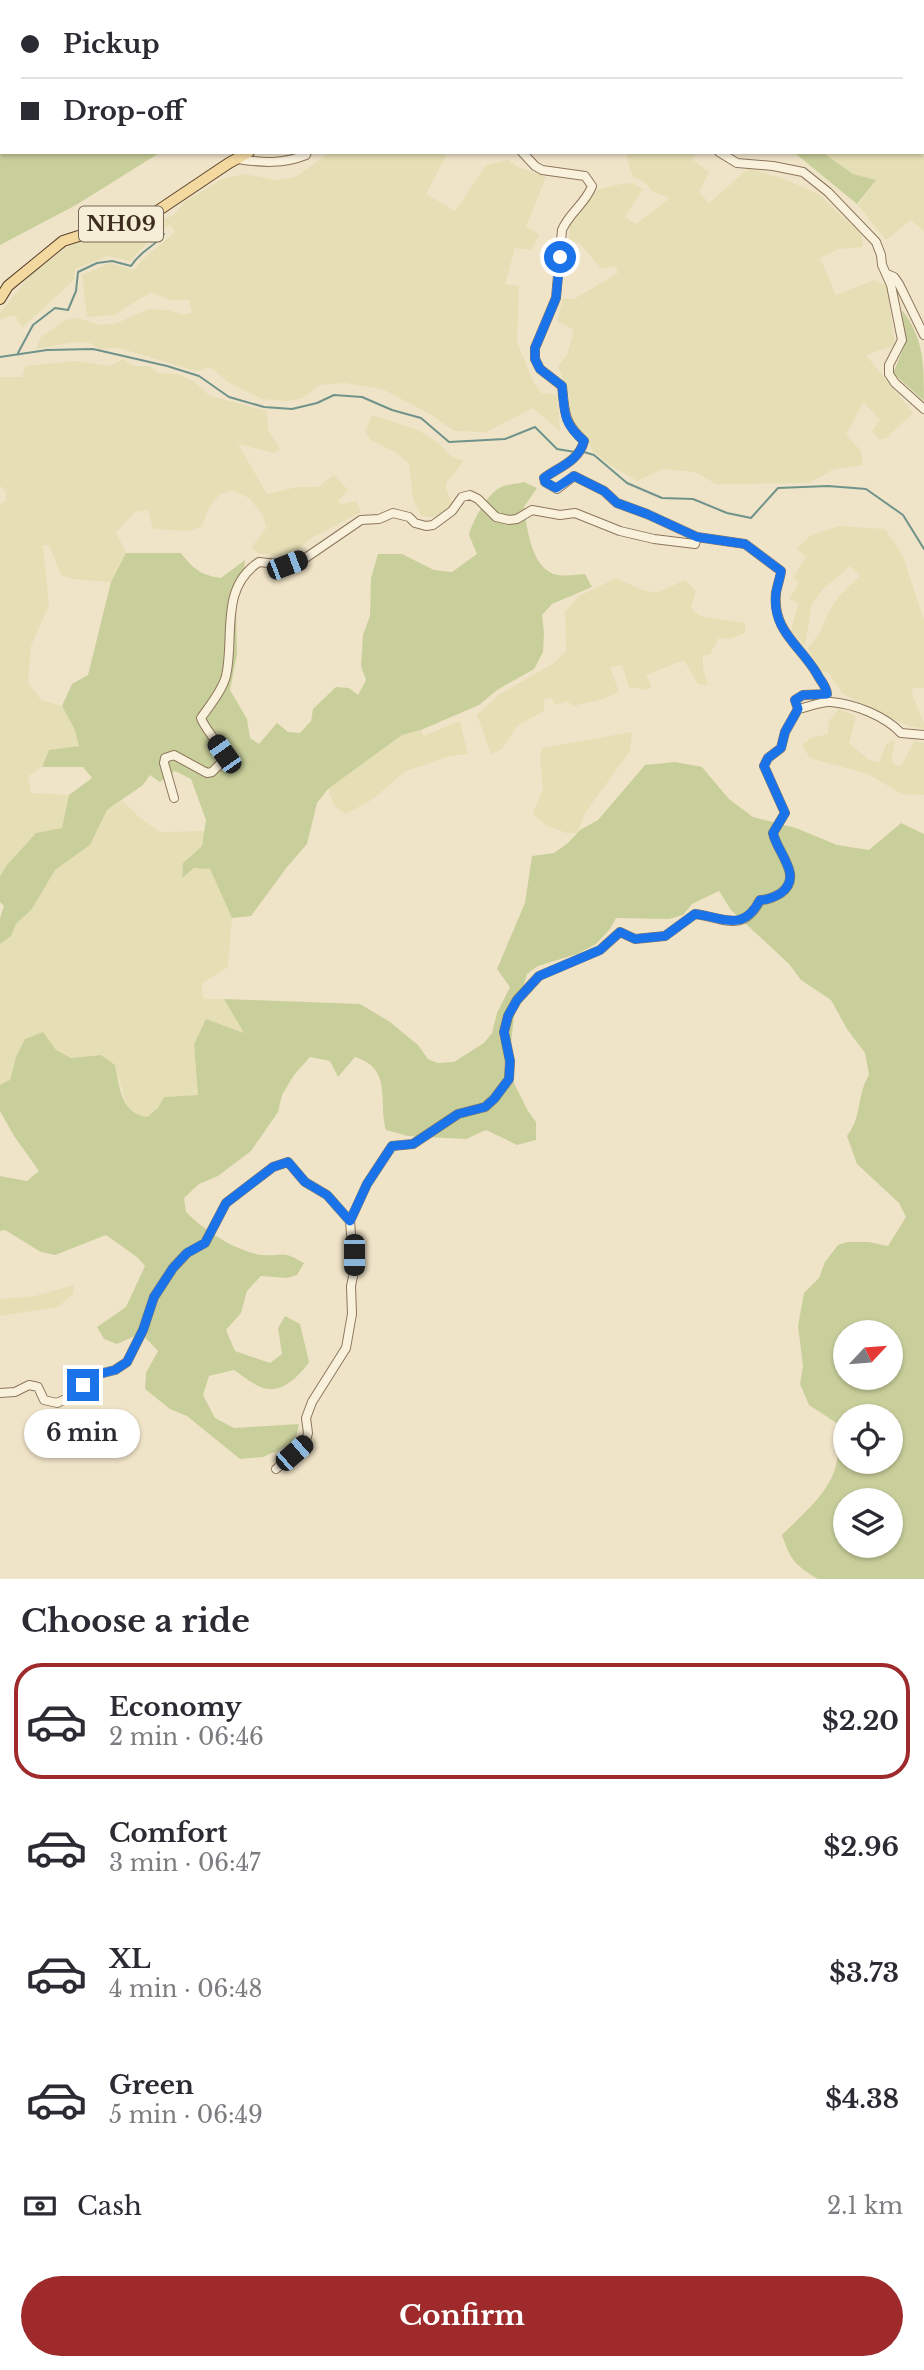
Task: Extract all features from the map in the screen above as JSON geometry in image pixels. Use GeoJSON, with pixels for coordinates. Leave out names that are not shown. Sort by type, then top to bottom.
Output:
{"type":"FeatureCollection","features":[{"type":"Feature","properties":{"kind":"main road","name":"NH09"},"geometry":{"type":"LineString","coordinates":[[0,299],[8,286],[63,241],[113,225],[144,219],[246,154]]}},
{"type":"Feature","properties":{"kind":"street"},"geometry":{"type":"LineString","coordinates":[[238,159],[281,163],[306,154]]}},
{"type":"Feature","properties":{"kind":"street"},"geometry":{"type":"LineString","coordinates":[[276,1469],[305,1444],[308,1433],[306,1418],[312,1402],[346,1348],[354,1272],[350,1221],[367,1184],[392,1146],[413,1144],[458,1114],[485,1107],[500,1093],[509,1079],[510,1072],[504,1032],[508,1016],[517,1000],[539,976],[600,950],[620,932],[635,939],[665,936],[695,914],[721,921],[740,920],[755,910],[760,900],[769,900],[787,887],[791,879],[790,871],[773,833],[785,813],[764,766],[768,758],[781,748],[785,732],[798,709],[795,700],[803,695],[827,694],[826,686],[803,652],[791,643],[778,617],[776,594],[781,571],[745,544],[697,537],[617,503],[604,491],[574,476],[556,488],[545,482],[544,478],[576,455],[584,441],[570,429],[563,411],[562,386],[540,369],[535,359],[535,348],[556,298],[562,230],[592,186],[584,176],[542,170],[524,154]]}},
{"type":"Feature","properties":{"kind":"street"},"geometry":{"type":"LineString","coordinates":[[722,154],[737,163],[803,172],[828,192],[876,242],[881,255],[881,265],[887,274],[902,340],[889,365],[889,374],[895,383],[924,409]]}},
{"type":"Feature","properties":{"kind":"street"},"geometry":{"type":"LineString","coordinates":[[887,274],[894,277],[899,284],[924,335]]}},
{"type":"Feature","properties":{"kind":"street"},"geometry":{"type":"LineString","coordinates":[[174,798],[165,758],[174,755],[207,773],[212,772],[223,761],[224,754],[204,727],[201,718],[225,679],[230,606],[247,569],[259,562],[287,565],[304,559],[360,520],[379,519],[393,513],[409,517],[415,523],[433,525],[452,511],[462,497],[470,495],[478,499],[496,517],[509,520],[517,519],[532,510],[560,515],[575,513],[620,531],[654,539],[695,544],[697,537]]}},
{"type":"Feature","properties":{"kind":"street"},"geometry":{"type":"LineString","coordinates":[[798,709],[830,702],[863,710],[893,724],[901,733],[924,735]]}},
{"type":"Feature","properties":{"kind":"street"},"geometry":{"type":"LineString","coordinates":[[0,1393],[15,1392],[29,1385],[38,1387],[44,1400],[57,1404],[70,1397],[88,1380],[115,1370],[127,1362],[143,1330],[154,1297],[173,1268],[187,1253],[205,1243],[226,1203],[282,1163],[288,1162],[295,1167],[305,1182],[327,1195],[350,1221]]}},
{"type":"Feature","properties":{"kind":"shaded area"},"geometry":{"type":"Polygon","coordinates":[[[328,154],[444,154],[446,156],[426,194],[455,211],[486,165],[508,160],[518,167],[546,177],[526,227],[539,234],[532,250],[515,248],[505,284],[519,286],[517,342],[533,381],[541,393],[557,395],[560,431],[533,408],[486,432],[454,431],[430,414],[382,389],[345,383],[319,385],[301,399],[262,399],[228,382],[210,367],[199,371],[192,370],[119,348],[99,349],[90,343],[75,342],[36,349],[41,337],[65,320],[78,318],[100,325],[115,324],[149,309],[168,310],[183,315],[192,313],[189,300],[170,300],[151,292],[114,315],[87,317],[82,275],[109,263],[134,270],[175,232],[170,225],[158,231],[130,261],[108,256],[75,269],[74,280],[22,328],[15,315],[0,319],[0,313],[31,274],[69,246],[101,233],[138,230],[174,215],[185,201],[222,179],[244,174],[277,180],[295,177],[328,154]]]}},
{"type":"Feature","properties":{"kind":"shaded area"},"geometry":{"type":"Polygon","coordinates":[[[628,154],[695,154],[693,160],[709,172],[699,192],[709,203],[749,168],[817,193],[861,234],[863,247],[838,249],[820,258],[836,295],[874,280],[887,286],[895,345],[866,355],[913,413],[885,439],[879,439],[872,431],[880,420],[863,402],[846,435],[861,451],[863,465],[834,469],[809,483],[716,484],[695,472],[663,469],[637,481],[593,452],[589,443],[570,421],[570,397],[558,366],[567,355],[574,330],[557,321],[563,299],[574,299],[618,273],[615,266],[602,269],[579,243],[569,241],[570,220],[596,190],[632,183],[643,189],[625,217],[636,224],[670,198],[653,192],[645,182],[633,177],[628,154]]]}},
{"type":"Feature","properties":{"kind":"shaded area"},"geometry":{"type":"Polygon","coordinates":[[[825,154],[924,154],[924,231],[911,220],[886,240],[858,205],[876,180],[853,174],[825,154]]]}},
{"type":"Feature","properties":{"kind":"shaded area"},"geometry":{"type":"Polygon","coordinates":[[[123,359],[133,366],[150,366],[158,373],[178,374],[193,381],[210,396],[267,411],[268,430],[280,449],[274,453],[238,444],[267,494],[297,487],[318,487],[334,475],[348,490],[338,501],[341,504],[356,501],[361,512],[308,540],[292,557],[258,553],[251,548],[266,528],[263,515],[249,498],[232,490],[219,495],[207,511],[202,527],[187,531],[153,529],[148,510],[135,512],[116,532],[126,553],[111,582],[73,579],[61,575],[49,545],[43,545],[49,605],[31,646],[28,682],[41,700],[62,706],[75,730],[79,746],[49,750],[42,767],[28,776],[31,793],[69,795],[62,829],[36,833],[0,876],[0,504],[6,501],[6,491],[0,486],[0,377],[22,377],[26,366],[76,361],[110,366],[123,359]]]}},
{"type":"Feature","properties":{"kind":"shaded area"},"geometry":{"type":"Polygon","coordinates":[[[372,415],[418,430],[440,444],[451,456],[464,461],[446,483],[453,507],[445,519],[421,516],[413,498],[409,463],[371,440],[365,432],[372,415]]]}},
{"type":"Feature","properties":{"kind":"shaded area"},"geometry":{"type":"Polygon","coordinates":[[[839,526],[885,529],[903,556],[924,620],[924,688],[914,688],[911,692],[924,729],[909,726],[876,712],[842,693],[829,673],[820,671],[808,648],[821,631],[839,596],[860,576],[850,566],[822,590],[812,604],[805,646],[791,631],[798,603],[789,599],[799,583],[793,578],[806,557],[797,549],[810,536],[839,526]]]}},
{"type":"Feature","properties":{"kind":"shaded area"},"geometry":{"type":"Polygon","coordinates":[[[616,578],[656,593],[685,580],[696,591],[691,608],[700,616],[745,623],[745,633],[729,639],[719,638],[710,654],[703,655],[703,669],[708,685],[698,684],[684,660],[646,675],[651,686],[648,690],[629,687],[622,665],[610,667],[619,692],[600,700],[573,706],[567,701],[555,705],[551,697],[544,699],[544,711],[517,726],[502,749],[491,754],[477,715],[500,694],[554,663],[566,651],[565,612],[579,596],[616,578]]]}},
{"type":"Feature","properties":{"kind":"shaded area"},"geometry":{"type":"Polygon","coordinates":[[[839,709],[856,716],[849,743],[869,760],[879,763],[887,743],[895,741],[891,760],[897,766],[902,765],[914,741],[924,743],[924,795],[902,794],[868,774],[810,758],[802,745],[811,738],[828,734],[829,721],[839,709]]]}},
{"type":"Feature","properties":{"kind":"shaded area"},"geometry":{"type":"Polygon","coordinates":[[[460,721],[468,754],[449,756],[404,772],[373,799],[346,814],[334,805],[328,789],[402,735],[421,730],[424,736],[460,721]]]}},
{"type":"Feature","properties":{"kind":"shaded area"},"geometry":{"type":"Polygon","coordinates":[[[632,732],[630,751],[585,813],[577,833],[566,833],[546,825],[533,814],[543,788],[540,757],[542,748],[632,732]]]}},
{"type":"Feature","properties":{"kind":"shaded area"},"geometry":{"type":"Polygon","coordinates":[[[123,801],[160,832],[205,831],[202,846],[183,863],[182,877],[194,868],[210,869],[232,918],[228,967],[201,984],[204,999],[224,999],[245,1033],[206,1019],[194,1044],[198,1095],[165,1097],[158,1108],[147,1117],[135,1115],[127,1108],[115,1065],[101,1055],[71,1058],[56,1050],[16,1057],[10,1081],[0,1085],[0,944],[11,936],[16,924],[32,909],[55,870],[90,845],[107,810],[123,801]]]}},
{"type":"Feature","properties":{"kind":"shaded area"},"geometry":{"type":"Polygon","coordinates":[[[74,1285],[73,1294],[58,1307],[0,1316],[0,1299],[35,1296],[74,1285]]]}},
{"type":"Feature","properties":{"kind":"green space"},"geometry":{"type":"Polygon","coordinates":[[[0,154],[158,154],[76,205],[0,245],[0,154]]]}},
{"type":"Feature","properties":{"kind":"green space"},"geometry":{"type":"Polygon","coordinates":[[[796,154],[825,154],[853,174],[876,180],[857,204],[796,154]]]}},
{"type":"Feature","properties":{"kind":"green space"},"geometry":{"type":"Polygon","coordinates":[[[902,310],[919,342],[923,364],[924,401],[893,373],[905,345],[902,310]]]}},
{"type":"Feature","properties":{"kind":"green space"},"geometry":{"type":"Polygon","coordinates":[[[524,482],[537,488],[524,507],[532,547],[541,565],[557,575],[585,574],[592,587],[552,604],[542,615],[543,652],[534,669],[497,690],[479,705],[421,730],[402,735],[328,789],[317,803],[307,844],[251,916],[232,918],[210,869],[194,868],[182,878],[183,863],[202,846],[206,820],[191,779],[175,771],[160,782],[150,775],[143,785],[107,810],[90,845],[55,870],[32,909],[16,924],[11,936],[0,944],[0,918],[4,906],[0,902],[0,876],[36,833],[62,828],[69,795],[92,778],[83,767],[42,767],[49,750],[79,746],[75,730],[62,706],[72,684],[88,675],[111,582],[126,553],[181,553],[198,570],[221,578],[245,560],[243,581],[236,604],[237,654],[230,690],[247,719],[250,738],[259,744],[277,723],[288,732],[300,733],[311,721],[313,709],[336,687],[349,688],[358,695],[366,680],[361,666],[363,635],[370,616],[371,578],[378,554],[402,554],[434,570],[452,572],[477,554],[469,535],[486,501],[501,487],[524,482]]]}},
{"type":"Feature","properties":{"kind":"green space"},"geometry":{"type":"Polygon","coordinates":[[[675,762],[702,767],[729,799],[753,817],[796,828],[837,845],[869,850],[901,823],[924,834],[924,1579],[818,1579],[795,1562],[782,1535],[808,1510],[833,1474],[903,1474],[903,1404],[833,1404],[833,1421],[809,1405],[800,1384],[803,1366],[798,1326],[804,1293],[819,1278],[825,1262],[838,1245],[847,1242],[869,1242],[888,1246],[906,1217],[899,1203],[857,1164],[847,1136],[855,1121],[862,1090],[869,1075],[865,1053],[847,1029],[831,1000],[801,980],[789,964],[731,910],[719,891],[692,904],[683,915],[669,919],[616,918],[596,944],[577,954],[538,966],[527,974],[514,1017],[508,1071],[536,1122],[536,1140],[517,1145],[486,1130],[466,1139],[408,1136],[386,1130],[382,1087],[375,1069],[355,1057],[338,1077],[330,1061],[310,1057],[294,1075],[282,1095],[278,1112],[251,1151],[218,1176],[199,1184],[184,1198],[186,1212],[211,1233],[231,1245],[262,1255],[286,1255],[304,1263],[297,1275],[287,1278],[261,1276],[247,1291],[241,1313],[226,1330],[235,1351],[270,1363],[282,1354],[278,1328],[285,1316],[300,1324],[309,1362],[306,1367],[292,1381],[274,1389],[259,1386],[234,1370],[209,1376],[203,1395],[215,1418],[234,1428],[299,1424],[295,1443],[263,1457],[240,1459],[187,1416],[170,1409],[145,1389],[146,1373],[158,1351],[141,1333],[117,1344],[104,1339],[97,1327],[126,1307],[145,1266],[137,1257],[106,1235],[55,1255],[41,1252],[5,1230],[0,1231],[0,1176],[27,1181],[39,1171],[0,1111],[0,1085],[10,1080],[16,1057],[25,1039],[43,1032],[56,1050],[71,1058],[101,1055],[115,1065],[126,1105],[138,1115],[147,1117],[158,1108],[164,1097],[198,1095],[194,1044],[206,1019],[244,1033],[224,999],[360,1004],[390,1022],[418,1045],[428,1059],[438,1063],[454,1062],[484,1043],[492,1033],[497,1013],[510,987],[497,969],[525,903],[532,856],[554,853],[580,830],[598,820],[645,765],[675,762]]]}},
{"type":"Feature","properties":{"kind":"waterway"},"geometry":{"type":"LineString","coordinates":[[18,353],[33,325],[55,308],[68,310],[76,291],[78,272],[97,263],[112,261],[131,266],[164,234]]}},
{"type":"Feature","properties":{"kind":"waterway"},"geometry":{"type":"LineString","coordinates":[[0,357],[47,350],[93,349],[199,376],[229,397],[264,407],[292,409],[317,403],[334,395],[362,397],[392,410],[421,418],[449,442],[505,439],[535,427],[557,449],[575,452]]}},
{"type":"Feature","properties":{"kind":"waterway"},"geometry":{"type":"LineString","coordinates":[[584,452],[594,455],[627,483],[662,498],[693,499],[727,513],[751,518],[778,488],[828,486],[866,489],[903,515],[924,549]]}},
{"type":"Feature","properties":{"kind":"route"},"geometry":{"type":"LineString","coordinates":[[83,1385],[99,1374],[115,1370],[127,1362],[143,1330],[154,1297],[173,1268],[187,1253],[205,1243],[226,1203],[273,1167],[288,1162],[312,1188],[327,1195],[350,1221],[367,1184],[392,1146],[413,1144],[458,1114],[485,1107],[500,1093],[509,1079],[510,1061],[504,1032],[508,1016],[517,1000],[539,976],[600,950],[620,932],[635,939],[665,936],[695,914],[721,921],[740,920],[755,910],[760,900],[769,900],[780,893],[791,879],[773,833],[785,813],[764,766],[768,758],[781,748],[785,732],[798,709],[795,700],[803,695],[827,694],[826,686],[803,652],[791,643],[782,628],[776,594],[781,571],[766,559],[745,544],[697,537],[617,503],[604,491],[574,476],[556,488],[545,482],[544,478],[576,455],[584,441],[570,429],[563,411],[562,386],[540,369],[535,359],[535,348],[556,298],[560,257]]}}]}
